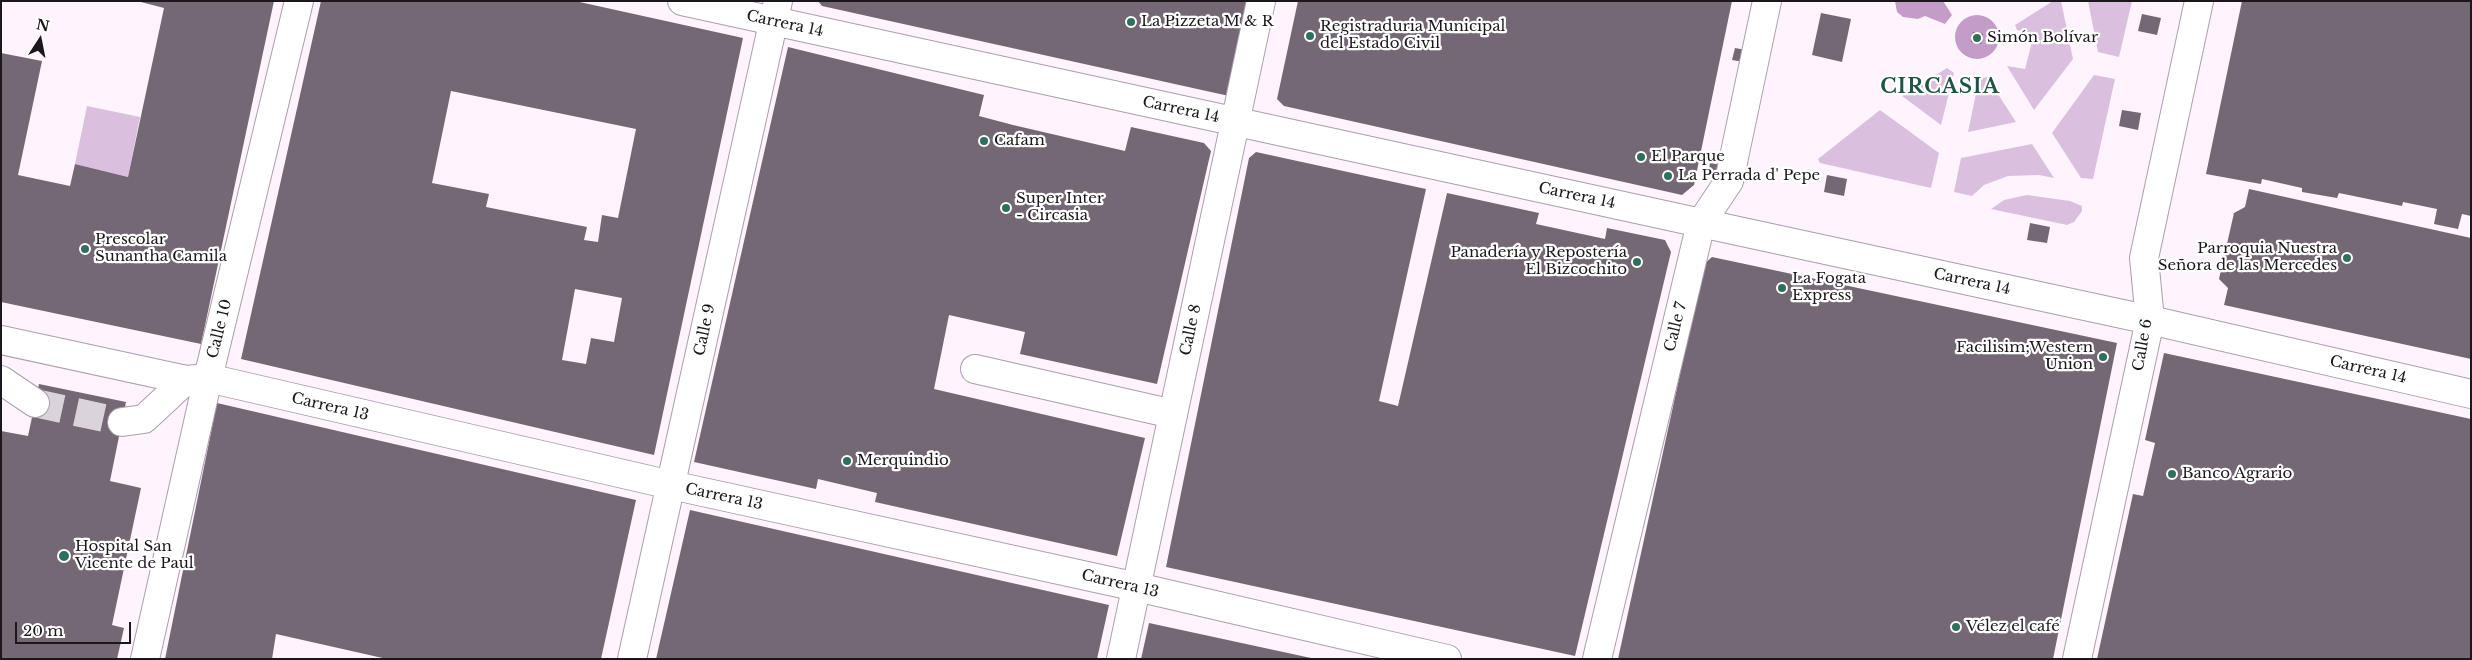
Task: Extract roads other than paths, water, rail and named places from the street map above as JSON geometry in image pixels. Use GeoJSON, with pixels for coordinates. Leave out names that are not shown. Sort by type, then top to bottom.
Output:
{"type":"FeatureCollection","features":[{"type":"Feature","properties":{"kind":"street","name":"Calle 10"},"geometry":{"type":"LineString","coordinates":[[145,659],[197,379],[299,1]]}},
{"type":"Feature","properties":{"kind":"street","name":"Carrera 14"},"geometry":{"type":"LineString","coordinates":[[682,1],[776,12],[1235,122],[2150,320],[2471,394]]}},
{"type":"Feature","properties":{"kind":"street","name":"Calle 8"},"geometry":{"type":"LineString","coordinates":[[1121,659],[1261,1]]}},
{"type":"Feature","properties":{"kind":"street","name":"Calle 7"},"geometry":{"type":"LineString","coordinates":[[1596,659],[1701,223],[1729,181],[1767,1]]}},
{"type":"Feature","properties":{"kind":"street","name":"Calle 6"},"geometry":{"type":"LineString","coordinates":[[2077,659],[2150,320],[2144,258],[2199,1]]}},
{"type":"Feature","properties":{"kind":"street","name":"Calle 9"},"geometry":{"type":"LineString","coordinates":[[632,659],[776,12]]}},
{"type":"Feature","properties":{"kind":"street","name":"Carrera 13"},"geometry":{"type":"LineString","coordinates":[[1,340],[197,379],[1137,587],[1447,659]]}},
{"type":"Feature","properties":{"kind":"street"},"geometry":{"type":"LineString","coordinates":[[976,369],[1173,414]]}},
{"type":"Feature","properties":{"kind":"street"},"geometry":{"type":"LineString","coordinates":[[122,422],[144,419],[197,379]]}},
{"type":"Feature","properties":{"kind":"street"},"geometry":{"type":"LineString","coordinates":[[1,380],[35,403]]}},
{"type":"Feature","properties":{"kind":"tunnel"},"geometry":{"type":"LineString","coordinates":[[35,403],[122,422]]}},
{"type":"Feature","properties":{"kind":"place","name":"La Pizzeta M & R"},"geometry":{"type":"Point","coordinates":[1131,22]}},
{"type":"Feature","properties":{"kind":"place","name":"Registraduria Municipal del Estado Civil"},"geometry":{"type":"Point","coordinates":[1310,36]}},
{"type":"Feature","properties":{"kind":"place","name":"Simón Bolívar"},"geometry":{"type":"Point","coordinates":[1977,38]}},
{"type":"Feature","properties":{"kind":"place","name":"Cafam"},"geometry":{"type":"Point","coordinates":[984,141]}},
{"type":"Feature","properties":{"kind":"place","name":"El Parque"},"geometry":{"type":"Point","coordinates":[1641,157]}},
{"type":"Feature","properties":{"kind":"place","name":"La Perrada d' Pepe"},"geometry":{"type":"Point","coordinates":[1668,176]}},
{"type":"Feature","properties":{"kind":"place","name":"Super Inter - Circasia"},"geometry":{"type":"Point","coordinates":[1006,208]}},
{"type":"Feature","properties":{"kind":"place","name":"Prescolar Sunantha Camila"},"geometry":{"type":"Point","coordinates":[85,249]}},
{"type":"Feature","properties":{"kind":"place","name":"Parroquia Nuestra Señora de las Mercedes"},"geometry":{"type":"Point","coordinates":[2347,258]}},
{"type":"Feature","properties":{"kind":"place","name":"Panadería y Repostería El Bizcochito"},"geometry":{"type":"Point","coordinates":[1637,262]}},
{"type":"Feature","properties":{"kind":"place","name":"La Fogata Express"},"geometry":{"type":"Point","coordinates":[1782,288]}},
{"type":"Feature","properties":{"kind":"place","name":"Facilisim;Western Union"},"geometry":{"type":"Point","coordinates":[2103,357]}},
{"type":"Feature","properties":{"kind":"place","name":"Merquindio"},"geometry":{"type":"Point","coordinates":[847,461]}},
{"type":"Feature","properties":{"kind":"place","name":"Banco Agrario"},"geometry":{"type":"Point","coordinates":[2172,474]}},
{"type":"Feature","properties":{"kind":"place","name":"Hospital San Vicente de Paul"},"geometry":{"type":"Point","coordinates":[64,556]}},
{"type":"Feature","properties":{"kind":"place","name":"Vélez el café"},"geometry":{"type":"Point","coordinates":[1956,627]}},
{"type":"Feature","properties":{"kind":"district","name":"CIRCASIA"},"geometry":{"type":"Point","coordinates":[1940,87]}}]}
